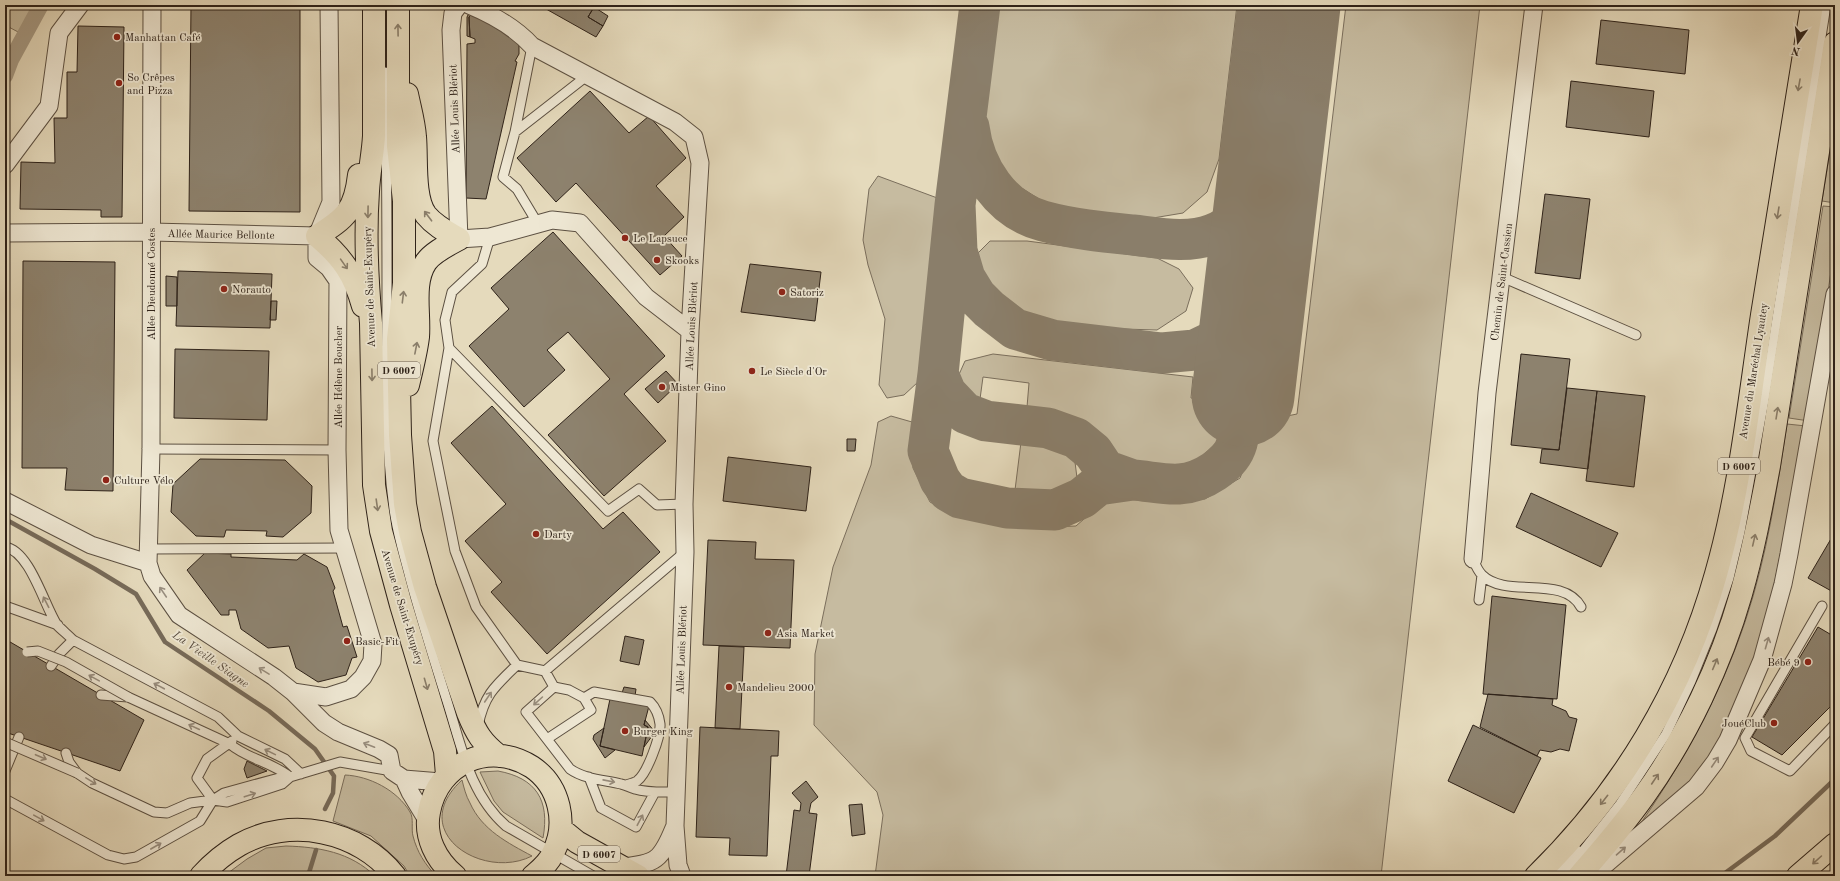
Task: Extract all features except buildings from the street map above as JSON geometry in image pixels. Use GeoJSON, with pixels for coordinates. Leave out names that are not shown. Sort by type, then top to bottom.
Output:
{"type":"FeatureCollection","features":[{"type":"Feature","properties":{"kind":"main road","name":"Avenue du Maréchal Lyautey"},"geometry":{"type":"LineString","coordinates":[[1536,876],[1587,823],[1621,778],[1639,751],[1679,675],[1700,625],[1717,573],[1731,512],[1748,411],[1777,218],[1812,5]]}},
{"type":"Feature","properties":{"kind":"main road","name":"Avenue de Saint-Exupéry"},"geometry":{"type":"LineString","coordinates":[[385,10],[386,60],[374,136],[368,191],[367,222],[374,485],[381,531],[401,605],[445,751],[444,779]]}},
{"type":"Feature","properties":{"kind":"main road","name":"D 6007"},"geometry":{"type":"LineString","coordinates":[[1579,876],[1612,838],[1644,795],[1674,749],[1704,692],[1726,638],[1741,594],[1769,466],[1835,43]]}},
{"type":"Feature","properties":{"kind":"main road"},"geometry":{"type":"LineString","coordinates":[[371,336],[354,278],[340,258],[317,236],[346,215],[354,199],[360,162],[360,118],[386,60]]}},
{"type":"Feature","properties":{"kind":"main road"},"geometry":{"type":"LineString","coordinates":[[386,60],[412,114],[418,191],[422,206],[433,223],[459,239],[433,255],[426,262],[418,283],[418,339],[401,414]]}},
{"type":"Feature","properties":{"kind":"main road","name":"Avenue de Saint-Exupéry"},"geometry":{"type":"LineString","coordinates":[[386,60],[398,97],[398,146],[404,190],[404,283],[398,339],[402,475],[410,532],[425,587],[476,733],[483,742],[500,756]]}},
{"type":"Feature","properties":{"kind":"main road"},"geometry":{"type":"LineString","coordinates":[[455,876],[439,860],[430,841],[427,820],[431,800],[444,779],[454,768],[466,761],[483,757],[500,756],[517,760],[532,767],[544,778],[554,792],[561,811],[561,829],[553,854],[546,865],[533,876]]}},
{"type":"Feature","properties":{"kind":"main road","name":"D 6007"},"geometry":{"type":"LineString","coordinates":[[561,829],[577,842],[630,872]]}},
{"type":"Feature","properties":{"kind":"main road"},"geometry":{"type":"LineString","coordinates":[[201,876],[239,844],[260,836],[296,830],[314,830],[334,834],[354,842],[382,860],[395,876]]}},
{"type":"Feature","properties":{"kind":"main road"},"geometry":{"type":"LineString","coordinates":[[1798,876],[1835,844]]}},
{"type":"Feature","properties":{"kind":"street"},"geometry":{"type":"LineString","coordinates":[[5,165],[49,106],[59,33],[80,5]]}},
{"type":"Feature","properties":{"kind":"street","name":"Allée Dieudonné Costes"},"geometry":{"type":"LineString","coordinates":[[148,556],[150,449],[152,5]]}},
{"type":"Feature","properties":{"kind":"street","name":"Allée Hélène Boucher"},"geometry":{"type":"LineString","coordinates":[[293,692],[326,697],[351,690],[363,677],[372,662],[373,644],[343,548],[339,530],[337,450],[338,280],[329,268],[316,258],[317,236],[331,202],[329,5]]}},
{"type":"Feature","properties":{"kind":"street","name":"Allée Louis Blériot"},"geometry":{"type":"LineString","coordinates":[[459,5],[453,13],[451,30],[459,239]]}},
{"type":"Feature","properties":{"kind":"street","name":"Allée Louis Blériot"},"geometry":{"type":"LineString","coordinates":[[469,5],[485,12],[520,33],[532,46],[675,122],[694,137],[700,163],[690,331],[684,504],[685,552],[675,826],[678,865],[682,876]]}},
{"type":"Feature","properties":{"kind":"street","name":"Chemin de Saint-Cassien"},"geometry":{"type":"LineString","coordinates":[[1473,559],[1487,393],[1534,5]]}},
{"type":"Feature","properties":{"kind":"street"},"geometry":{"type":"LineString","coordinates":[[459,239],[490,237],[552,220],[580,223],[646,297],[690,331]]}},
{"type":"Feature","properties":{"kind":"street","name":"Allée Maurice Bellonte"},"geometry":{"type":"LineString","coordinates":[[5,232],[151,232],[317,236]]}},
{"type":"Feature","properties":{"kind":"street"},"geometry":{"type":"LineString","coordinates":[[1592,876],[1696,787],[1715,762],[1728,740],[1762,660],[1783,584],[1835,294]]}},
{"type":"Feature","properties":{"kind":"street"},"geometry":{"type":"LineString","coordinates":[[5,501],[91,545],[148,556]]}},
{"type":"Feature","properties":{"kind":"street","name":"Allée Hélène Boucher"},"geometry":{"type":"LineString","coordinates":[[148,556],[152,576],[179,615],[274,677],[293,692],[324,723],[338,732],[379,749],[389,755],[398,775]]}},
{"type":"Feature","properties":{"kind":"street"},"geometry":{"type":"LineString","coordinates":[[398,775],[444,779]]}},
{"type":"Feature","properties":{"kind":"street"},"geometry":{"type":"LineString","coordinates":[[398,775],[427,820]]}},
{"type":"Feature","properties":{"kind":"street"},"geometry":{"type":"LineString","coordinates":[[630,872],[658,858],[666,847],[675,826]]}},
{"type":"Feature","properties":{"kind":"lane"},"geometry":{"type":"LineString","coordinates":[[383,5],[385,10]]}},
{"type":"Feature","properties":{"kind":"lane"},"geometry":{"type":"LineString","coordinates":[[1564,876],[1620,804],[1666,734],[1710,636],[1729,578],[1740,532],[1765,395],[1826,5]]}},
{"type":"Feature","properties":{"kind":"lane"},"geometry":{"type":"LineString","coordinates":[[532,46],[515,132],[504,177],[517,189],[538,224]]}},
{"type":"Feature","properties":{"kind":"lane"},"geometry":{"type":"LineString","coordinates":[[386,60],[386,393],[389,465],[394,511],[422,622],[476,788],[494,816],[506,826],[593,876]]}},
{"type":"Feature","properties":{"kind":"lane"},"geometry":{"type":"LineString","coordinates":[[515,132],[588,75]]}},
{"type":"Feature","properties":{"kind":"lane"},"geometry":{"type":"LineString","coordinates":[[386,186],[390,164],[390,113],[398,97]]}},
{"type":"Feature","properties":{"kind":"lane"},"geometry":{"type":"LineString","coordinates":[[490,237],[482,264],[452,292],[445,320],[449,348],[433,441],[455,552],[476,607],[517,665],[546,671]]}},
{"type":"Feature","properties":{"kind":"lane"},"geometry":{"type":"LineString","coordinates":[[1502,277],[1636,335]]}},
{"type":"Feature","properties":{"kind":"lane"},"geometry":{"type":"LineString","coordinates":[[449,348],[608,511],[639,489],[657,505],[684,504]]}},
{"type":"Feature","properties":{"kind":"lane"},"geometry":{"type":"LineString","coordinates":[[150,449],[337,450]]}},
{"type":"Feature","properties":{"kind":"lane"},"geometry":{"type":"LineString","coordinates":[[5,547],[12,548],[25,561],[58,625],[73,640],[218,717],[238,736],[286,759],[301,774]]}},
{"type":"Feature","properties":{"kind":"lane"},"geometry":{"type":"LineString","coordinates":[[148,556],[343,548]]}},
{"type":"Feature","properties":{"kind":"lane"},"geometry":{"type":"LineString","coordinates":[[546,671],[685,552]]}},
{"type":"Feature","properties":{"kind":"lane"},"geometry":{"type":"LineString","coordinates":[[1473,559],[1482,575],[1495,583],[1566,592],[1577,599],[1581,607]]}},
{"type":"Feature","properties":{"kind":"lane"},"geometry":{"type":"LineString","coordinates":[[1479,600],[1482,575]]}},
{"type":"Feature","properties":{"kind":"lane"},"geometry":{"type":"LineString","coordinates":[[1822,606],[1745,738],[1751,751],[1790,771],[1835,724]]}},
{"type":"Feature","properties":{"kind":"lane"},"geometry":{"type":"LineString","coordinates":[[5,608],[8,607],[58,625]]}},
{"type":"Feature","properties":{"kind":"lane"},"geometry":{"type":"LineString","coordinates":[[50,666],[59,654],[73,640]]}},
{"type":"Feature","properties":{"kind":"lane"},"geometry":{"type":"LineString","coordinates":[[27,652],[38,650],[66,662],[128,697],[230,744],[239,752],[280,768],[290,777]]}},
{"type":"Feature","properties":{"kind":"lane"},"geometry":{"type":"LineString","coordinates":[[476,733],[486,699],[499,682],[517,665]]}},
{"type":"Feature","properties":{"kind":"lane"},"geometry":{"type":"LineString","coordinates":[[546,671],[554,687]]}},
{"type":"Feature","properties":{"kind":"lane"},"geometry":{"type":"LineString","coordinates":[[439,676],[468,713]]}},
{"type":"Feature","properties":{"kind":"lane"},"geometry":{"type":"LineString","coordinates":[[547,739],[591,710],[584,698],[569,690],[554,687]]}},
{"type":"Feature","properties":{"kind":"lane"},"geometry":{"type":"LineString","coordinates":[[554,687],[526,712],[570,769],[575,773],[589,778],[626,785],[636,789],[655,792],[676,792]]}},
{"type":"Feature","properties":{"kind":"lane"},"geometry":{"type":"LineString","coordinates":[[584,698],[594,692],[650,702],[656,707],[660,724],[659,734],[645,772],[637,781],[626,785]]}},
{"type":"Feature","properties":{"kind":"lane"},"geometry":{"type":"LineString","coordinates":[[101,695],[128,697]]}},
{"type":"Feature","properties":{"kind":"lane"},"geometry":{"type":"LineString","coordinates":[[213,800],[197,778],[207,759],[230,744],[238,736]]}},
{"type":"Feature","properties":{"kind":"lane"},"geometry":{"type":"LineString","coordinates":[[5,771],[19,737]]}},
{"type":"Feature","properties":{"kind":"lane"},"geometry":{"type":"LineString","coordinates":[[5,742],[77,773],[92,783],[154,812],[167,813],[190,803],[213,800],[227,802],[282,784],[290,777],[340,762],[398,775]]}},
{"type":"Feature","properties":{"kind":"lane"},"geometry":{"type":"LineString","coordinates":[[66,753],[69,762],[77,773]]}},
{"type":"Feature","properties":{"kind":"lane"},"geometry":{"type":"LineString","coordinates":[[589,778],[602,808],[636,827],[655,792]]}},
{"type":"Feature","properties":{"kind":"lane"},"geometry":{"type":"LineString","coordinates":[[5,799],[108,855],[124,859],[136,857],[200,820],[213,800]]}},
{"type":"Feature","properties":{"kind":"lane"},"geometry":{"type":"LineString","coordinates":[[1550,876],[1606,821]]}},
{"type":"Feature","properties":{"kind":"shaded area"},"geometry":{"type":"Polygon","coordinates":[[[5,5],[33,5],[20,33],[5,25],[5,5]]]}},
{"type":"Feature","properties":{"kind":"shaded area"},"geometry":{"type":"Polygon","coordinates":[[[997,5],[1237,5],[1219,159],[1207,192],[1183,213],[1147,219],[1090,213],[1044,202],[1012,182],[993,154],[984,119],[997,5]]]}},
{"type":"Feature","properties":{"kind":"shaded area"},"geometry":{"type":"Polygon","coordinates":[[[1346,5],[1480,5],[1381,876],[875,876],[883,815],[877,792],[814,725],[815,654],[833,567],[871,465],[878,422],[891,416],[912,422],[913,468],[930,502],[962,518],[1019,528],[1076,526],[1101,504],[1123,499],[1205,499],[1240,478],[1262,421],[1297,414],[1346,5]]]}},
{"type":"Feature","properties":{"kind":"shaded area"},"geometry":{"type":"Polygon","coordinates":[[[1835,120],[1835,203],[1822,201],[1835,120]]]}},
{"type":"Feature","properties":{"kind":"shaded area"},"geometry":{"type":"Polygon","coordinates":[[[878,176],[940,199],[918,382],[904,395],[887,398],[879,385],[885,319],[868,265],[863,240],[869,189],[878,176]]]}},
{"type":"Feature","properties":{"kind":"shaded area"},"geometry":{"type":"Polygon","coordinates":[[[1823,206],[1835,207],[1835,244],[1809,421],[1789,418],[1823,206]]]}},
{"type":"Feature","properties":{"kind":"shaded area"},"geometry":{"type":"Polygon","coordinates":[[[990,241],[1027,241],[1157,258],[1179,269],[1193,288],[1186,311],[1157,330],[1088,328],[1036,319],[1000,299],[984,277],[975,256],[990,241]]]}},
{"type":"Feature","properties":{"kind":"shaded area"},"geometry":{"type":"Polygon","coordinates":[[[993,354],[1193,377],[1191,398],[1223,402],[1217,442],[1199,459],[1175,467],[1122,461],[1092,428],[1069,415],[1027,407],[1029,383],[983,377],[980,399],[969,394],[957,379],[965,361],[993,354]]]}},
{"type":"Feature","properties":{"kind":"shaded area"},"geometry":{"type":"Polygon","coordinates":[[[1787,424],[1806,426],[1762,645],[1727,729],[1692,782],[1634,833],[1668,782],[1698,730],[1712,703],[1736,648],[1746,619],[1766,547],[1787,424]]]}},
{"type":"Feature","properties":{"kind":"shaded area"},"geometry":{"type":"Polygon","coordinates":[[[1021,442],[1044,444],[1056,448],[1075,462],[1077,478],[1057,490],[1037,493],[1015,490],[1021,442]]]}},
{"type":"Feature","properties":{"kind":"shaded area"},"geometry":{"type":"Polygon","coordinates":[[[498,771],[511,774],[522,779],[531,785],[537,793],[542,802],[544,812],[545,824],[543,838],[503,812],[494,801],[480,772],[498,771]]]}},
{"type":"Feature","properties":{"kind":"shaded area"},"geometry":{"type":"Polygon","coordinates":[[[345,775],[373,781],[398,797],[411,814],[412,833],[419,853],[436,876],[410,876],[404,866],[371,836],[333,821],[345,775]]]}},
{"type":"Feature","properties":{"kind":"shaded area"},"geometry":{"type":"Polygon","coordinates":[[[462,780],[465,792],[481,821],[496,835],[532,856],[513,862],[492,862],[473,857],[457,847],[446,833],[442,817],[447,799],[462,780]]]}},
{"type":"Feature","properties":{"kind":"shaded area"},"geometry":{"type":"Polygon","coordinates":[[[286,846],[334,852],[355,861],[375,876],[224,876],[247,859],[266,848],[286,846]]]}},
{"type":"Feature","properties":{"kind":"waterway"},"geometry":{"type":"LineString","coordinates":[[5,76],[11,60],[41,5]]}},
{"type":"Feature","properties":{"kind":"waterway","name":"La Vieille Siagne"},"geometry":{"type":"LineString","coordinates":[[5,519],[95,569],[136,594],[165,642],[269,711],[315,749],[334,776],[333,793],[325,809]]}},
{"type":"Feature","properties":{"kind":"waterway"},"geometry":{"type":"LineString","coordinates":[[1721,876],[1775,836],[1835,779]]}},
{"type":"Feature","properties":{"kind":"waterway","name":"La Vieille Siagne"},"geometry":{"type":"LineString","coordinates":[[308,876],[316,850]]}},
{"type":"Feature","properties":{"kind":"taxiway"},"geometry":{"type":"LineString","coordinates":[[980,5],[955,205],[957,251],[965,278],[976,296],[989,309],[1015,329],[1052,340],[1162,353],[1195,350],[1222,337],[1242,316],[1258,273]]}},
{"type":"Feature","properties":{"kind":"taxiway"},"geometry":{"type":"LineString","coordinates":[[969,127],[972,142],[984,172],[1002,197],[1014,207],[1028,215],[1043,221],[1065,226],[1163,239],[1194,239],[1222,230],[1236,220],[1268,187]]}},
{"type":"Feature","properties":{"kind":"taxiway"},"geometry":{"type":"LineString","coordinates":[[938,374],[946,393],[965,413],[986,421],[1048,428],[1076,438],[1093,452],[1105,470],[1133,480],[1098,485],[1082,498],[1055,510],[1007,508],[960,498],[948,491],[940,480],[928,451],[938,374],[955,205]]}},
{"type":"Feature","properties":{"kind":"taxiway"},"geometry":{"type":"LineString","coordinates":[[1133,480],[1168,484],[1188,483],[1205,476],[1222,465],[1234,451],[1237,443],[1243,395]]}},
{"type":"Feature","properties":{"kind":"runway"},"geometry":{"type":"LineString","coordinates":[[1243,395],[1289,5]]}},
{"type":"Feature","properties":{"kind":"place","name":"Manhattan Café"},"geometry":{"type":"Point","coordinates":[117,37]}},
{"type":"Feature","properties":{"kind":"place","name":"So Crêpes and Pizza"},"geometry":{"type":"Point","coordinates":[119,83]}},
{"type":"Feature","properties":{"kind":"place","name":"Le Lapsuce"},"geometry":{"type":"Point","coordinates":[625,238]}},
{"type":"Feature","properties":{"kind":"place","name":"Skooks"},"geometry":{"type":"Point","coordinates":[657,260]}},
{"type":"Feature","properties":{"kind":"place","name":"Norauto"},"geometry":{"type":"Point","coordinates":[224,289]}},
{"type":"Feature","properties":{"kind":"place","name":"Satoriz"},"geometry":{"type":"Point","coordinates":[782,292]}},
{"type":"Feature","properties":{"kind":"place","name":"Le Siècle d'Or"},"geometry":{"type":"Point","coordinates":[752,371]}},
{"type":"Feature","properties":{"kind":"place","name":"Mister Gino"},"geometry":{"type":"Point","coordinates":[662,387]}},
{"type":"Feature","properties":{"kind":"place","name":"Culture Vélo"},"geometry":{"type":"Point","coordinates":[106,480]}},
{"type":"Feature","properties":{"kind":"place","name":"Darty"},"geometry":{"type":"Point","coordinates":[536,534]}},
{"type":"Feature","properties":{"kind":"place","name":"Asia Market"},"geometry":{"type":"Point","coordinates":[768,633]}},
{"type":"Feature","properties":{"kind":"place","name":"Basic-Fit"},"geometry":{"type":"Point","coordinates":[347,641]}},
{"type":"Feature","properties":{"kind":"place","name":"Bébé 9"},"geometry":{"type":"Point","coordinates":[1808,662]}},
{"type":"Feature","properties":{"kind":"place","name":"Mandelieu 2000"},"geometry":{"type":"Point","coordinates":[729,687]}},
{"type":"Feature","properties":{"kind":"place","name":"JouéClub"},"geometry":{"type":"Point","coordinates":[1774,723]}},
{"type":"Feature","properties":{"kind":"place","name":"Burger King"},"geometry":{"type":"Point","coordinates":[625,731]}}]}
